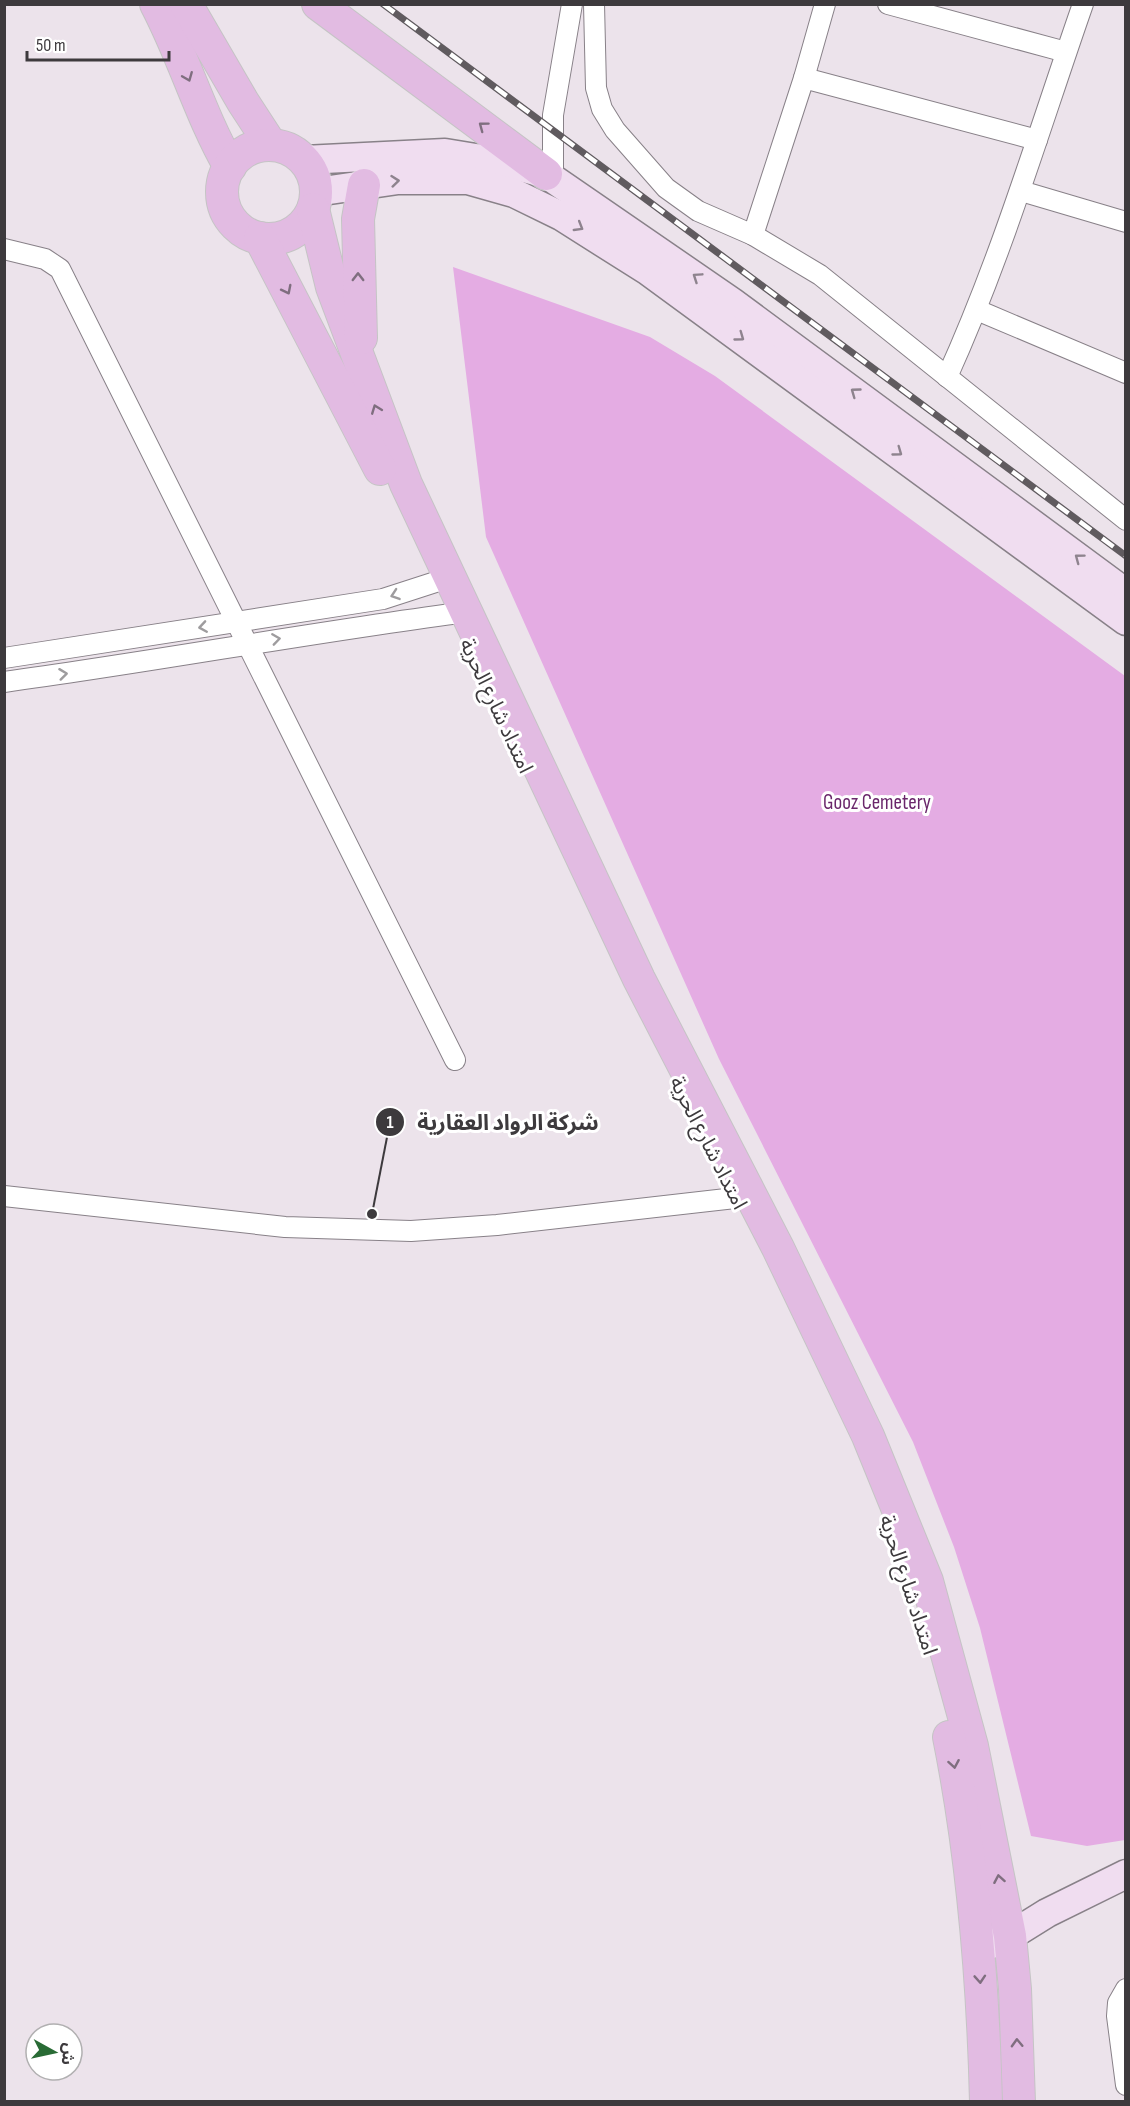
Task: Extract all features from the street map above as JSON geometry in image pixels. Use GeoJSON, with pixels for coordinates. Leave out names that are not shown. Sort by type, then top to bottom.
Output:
{"type":"FeatureCollection","features":[{"type":"Feature","properties":{"kind":"main road"},"geometry":{"type":"LineString","coordinates":[[156,4],[205,118],[230,167]]}},
{"type":"Feature","properties":{"kind":"main road"},"geometry":{"type":"LineString","coordinates":[[186,4],[271,145]]}},
{"type":"Feature","properties":{"kind":"main road"},"geometry":{"type":"LineString","coordinates":[[318,4],[550,176],[732,302],[1125,593]]}},
{"type":"Feature","properties":{"kind":"main road"},"geometry":{"type":"LineString","coordinates":[[444,579],[364,378],[332,287],[315,201],[315,181],[304,160],[289,149],[271,145],[247,150],[230,167],[223,186],[228,215],[242,230],[260,238],[286,236],[297,230],[315,201],[363,185],[398,180],[468,180],[513,193],[561,216],[648,271],[1125,621]]}},
{"type":"Feature","properties":{"kind":"main road"},"geometry":{"type":"LineString","coordinates":[[304,160],[445,153],[506,163],[550,176]]}},
{"type":"Feature","properties":{"kind":"main road"},"geometry":{"type":"LineString","coordinates":[[363,185],[358,219],[358,292],[364,378]]}},
{"type":"Feature","properties":{"kind":"main road"},"geometry":{"type":"LineString","coordinates":[[260,238],[444,579],[639,979],[778,1248],[868,1436],[902,1516],[927,1581],[950,1656],[979,1778],[1010,1936],[1015,1989],[1018,2102]]}},
{"type":"Feature","properties":{"kind":"main road","name":"امتداد شارع الحرية"},"geometry":{"type":"LineString","coordinates":[[460,613],[619,966],[856,1444],[912,1586],[936,1676],[955,1768],[978,1948],[986,2102]]}},
{"type":"Feature","properties":{"kind":"main road"},"geometry":{"type":"LineString","coordinates":[[978,1948],[1010,1936],[1047,1913],[1125,1874]]}},
{"type":"Feature","properties":{"kind":"street"},"geometry":{"type":"LineString","coordinates":[[550,176],[553,115],[571,11],[586,4]]}},
{"type":"Feature","properties":{"kind":"street"},"geometry":{"type":"LineString","coordinates":[[594,4],[596,88],[602,109],[615,130],[666,188],[698,211],[753,235],[829,282],[1125,520]]}},
{"type":"Feature","properties":{"kind":"street"},"geometry":{"type":"LineString","coordinates":[[753,235],[804,78],[825,4]]}},
{"type":"Feature","properties":{"kind":"street"},"geometry":{"type":"LineString","coordinates":[[888,4],[1066,52]]}},
{"type":"Feature","properties":{"kind":"street"},"geometry":{"type":"LineString","coordinates":[[946,377],[977,309],[1021,191],[1083,4]]}},
{"type":"Feature","properties":{"kind":"street"},"geometry":{"type":"LineString","coordinates":[[804,78],[1037,140]]}},
{"type":"Feature","properties":{"kind":"street"},"geometry":{"type":"LineString","coordinates":[[1021,191],[1125,222]]}},
{"type":"Feature","properties":{"kind":"street"},"geometry":{"type":"LineString","coordinates":[[4,249],[45,259],[60,269],[454,1060]]}},
{"type":"Feature","properties":{"kind":"street"},"geometry":{"type":"LineString","coordinates":[[977,309],[1125,373]]}},
{"type":"Feature","properties":{"kind":"street"},"geometry":{"type":"LineString","coordinates":[[4,658],[383,599],[444,579]]}},
{"type":"Feature","properties":{"kind":"street"},"geometry":{"type":"LineString","coordinates":[[4,682],[111,668],[247,644],[460,613]]}},
{"type":"Feature","properties":{"kind":"street"},"geometry":{"type":"LineString","coordinates":[[4,1196],[285,1227],[411,1232],[735,1198]]}},
{"type":"Feature","properties":{"kind":"street"},"geometry":{"type":"LineString","coordinates":[[1125,1989],[1118,2003],[1117,2016],[1125,2085]]}},
{"type":"Feature","properties":{"kind":"green space","name":"Gooz Cemetery"},"geometry":{"type":"Polygon","coordinates":[[[453,267],[650,337],[715,376],[1125,676],[1125,1840],[1087,1846],[1031,1836],[980,1628],[954,1547],[913,1442],[719,1059],[486,537],[453,267]]]}},
{"type":"Feature","properties":{"kind":"railway"},"geometry":{"type":"LineString","coordinates":[[383,4],[1126,556]]}},
{"type":"Feature","properties":{"kind":"place","name":"شركة الرواد العقارية"},"geometry":{"type":"Point","coordinates":[372,1214]}}]}
